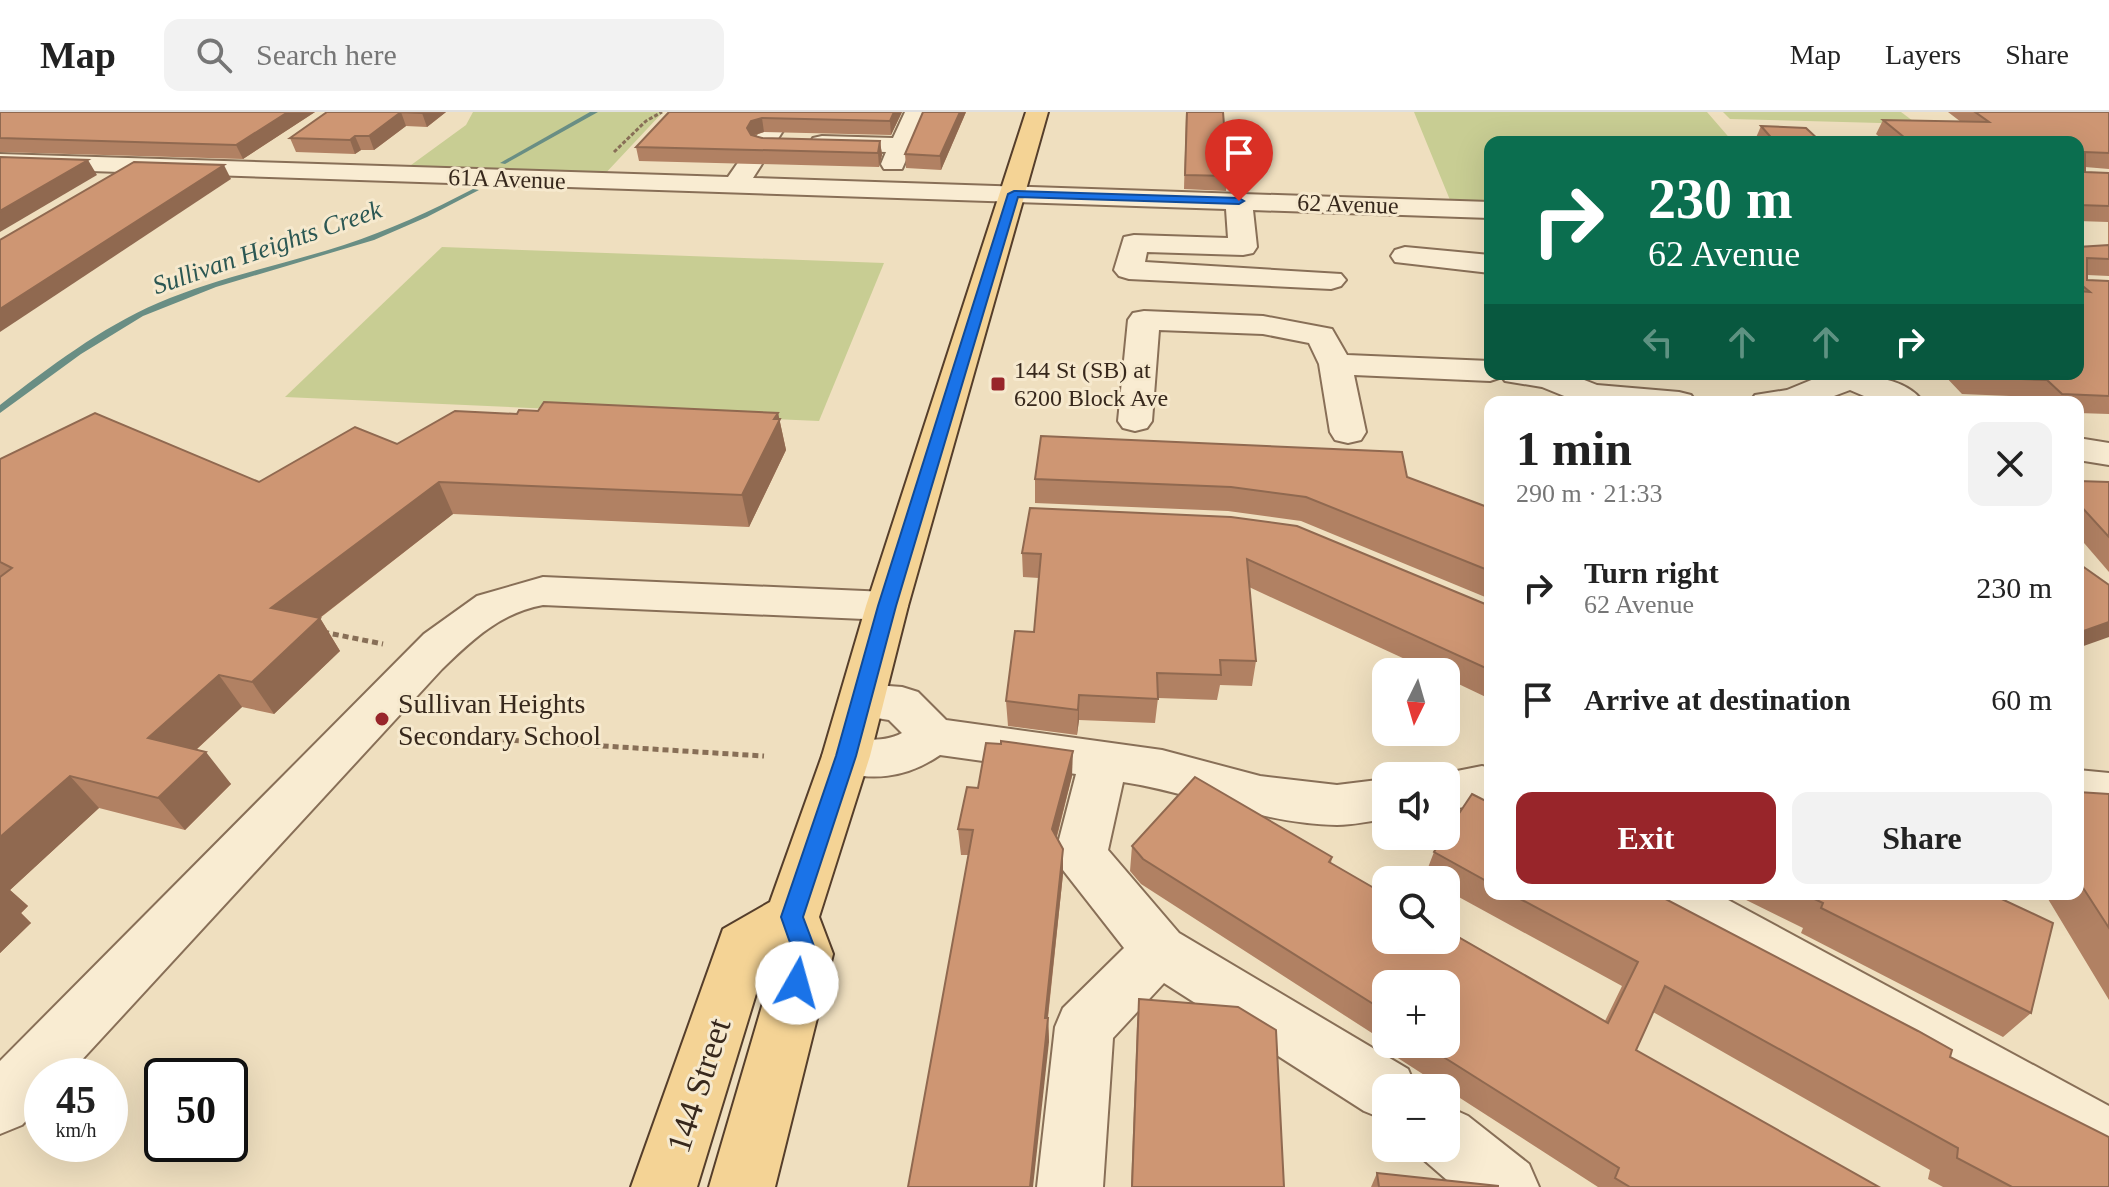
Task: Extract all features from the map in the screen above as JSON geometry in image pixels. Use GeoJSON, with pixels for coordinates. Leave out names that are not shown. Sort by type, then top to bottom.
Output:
{"type":"FeatureCollection","features":[{"type":"Feature","properties":{"kind":"main road"},"geometry":{"type":"LineString","coordinates":[[742,1187],[805,954],[792,917],[846,756],[887,606],[1037,112]]}},
{"type":"Feature","properties":{"kind":"main road","name":"144 Street"},"geometry":{"type":"LineString","coordinates":[[664,1187],[743,946],[792,917]]}},
{"type":"Feature","properties":{"kind":"street"},"geometry":{"type":"LineString","coordinates":[[736,184],[784,112]]}},
{"type":"Feature","properties":{"kind":"street"},"geometry":{"type":"LineString","coordinates":[[764,142],[896,155],[916,112]]}},
{"type":"Feature","properties":{"kind":"street"},"geometry":{"type":"LineString","coordinates":[[250,169],[286,145]]}},
{"type":"Feature","properties":{"kind":"street","name":"61A Avenue"},"geometry":{"type":"LineString","coordinates":[[0,161],[1014,194]]}},
{"type":"Feature","properties":{"kind":"street"},"geometry":{"type":"LineString","coordinates":[[97,189],[137,165]]}},
{"type":"Feature","properties":{"kind":"street","name":"62 Avenue"},"geometry":{"type":"LineString","coordinates":[[1014,194],[1484,210]]}},
{"type":"Feature","properties":{"kind":"street"},"geometry":{"type":"LineString","coordinates":[[1239,201],[1243,247],[1134,243],[1129,270],[1324,289],[1328,350],[1348,432]]}},
{"type":"Feature","properties":{"kind":"street"},"geometry":{"type":"LineString","coordinates":[[1405,256],[1484,263]]}},
{"type":"Feature","properties":{"kind":"street"},"geometry":{"type":"LineString","coordinates":[[1135,421],[1143,306],[1263,325],[1328,350],[1484,370]]}},
{"type":"Feature","properties":{"kind":"street"},"geometry":{"type":"LineString","coordinates":[[1552,380],[1592,395],[1604,396]]}},
{"type":"Feature","properties":{"kind":"street"},"geometry":{"type":"LineString","coordinates":[[1673,380],[1691,396]]}},
{"type":"Feature","properties":{"kind":"street"},"geometry":{"type":"LineString","coordinates":[[1801,396],[1837,380]]}},
{"type":"Feature","properties":{"kind":"street"},"geometry":{"type":"LineString","coordinates":[[1855,380],[1892,396]]}},
{"type":"Feature","properties":{"kind":"street"},"geometry":{"type":"LineString","coordinates":[[2084,450],[2109,454]]}},
{"type":"Feature","properties":{"kind":"street"},"geometry":{"type":"LineString","coordinates":[[0,1104],[426,658],[464,622],[490,604],[514,595],[543,591],[887,606]]}},
{"type":"Feature","properties":{"kind":"street"},"geometry":{"type":"LineString","coordinates":[[862,701],[902,704],[933,736],[1162,769],[1260,796],[1337,805],[1372,801]]}},
{"type":"Feature","properties":{"kind":"street"},"geometry":{"type":"LineString","coordinates":[[846,756],[901,757],[933,736]]}},
{"type":"Feature","properties":{"kind":"street"},"geometry":{"type":"LineString","coordinates":[[1104,760],[1081,855],[1159,950],[1372,1081]]}},
{"type":"Feature","properties":{"kind":"street"},"geometry":{"type":"LineString","coordinates":[[2084,790],[2109,792]]}},
{"type":"Feature","properties":{"kind":"street"},"geometry":{"type":"LineString","coordinates":[[1679,900],[2109,1141]]}},
{"type":"Feature","properties":{"kind":"street"},"geometry":{"type":"LineString","coordinates":[[1070,1187],[1084,1027],[1159,950]]}},
{"type":"Feature","properties":{"kind":"street"},"geometry":{"type":"LineString","coordinates":[[1460,1149],[1506,1187]]}},
{"type":"Feature","properties":{"kind":"path"},"geometry":{"type":"LineString","coordinates":[[609,157],[646,121],[662,112]]}},
{"type":"Feature","properties":{"kind":"path"},"geometry":{"type":"LineString","coordinates":[[321,631],[396,647]]}},
{"type":"Feature","properties":{"kind":"path"},"geometry":{"type":"LineString","coordinates":[[397,733],[764,756]]}},
{"type":"Feature","properties":{"kind":"green space"},"geometry":{"type":"Polygon","coordinates":[[[473,112],[663,112],[602,177],[407,168],[466,125],[473,112]]]}},
{"type":"Feature","properties":{"kind":"green space"},"geometry":{"type":"Polygon","coordinates":[[[1414,112],[1707,112],[1728,136],[1484,136],[1484,201],[1450,200],[1414,112]]]}},
{"type":"Feature","properties":{"kind":"green space"},"geometry":{"type":"Polygon","coordinates":[[[1723,112],[1901,112],[1917,124],[1730,119],[1723,112]]]}},
{"type":"Feature","properties":{"kind":"green space"},"geometry":{"type":"Polygon","coordinates":[[[442,247],[884,263],[819,421],[285,397],[442,247]]]}},
{"type":"Feature","properties":{"kind":"building"},"geometry":{"type":"Polygon","coordinates":[[[0,112],[288,112],[236,145],[0,138],[0,112]]]}},
{"type":"Feature","properties":{"kind":"building"},"geometry":{"type":"Polygon","coordinates":[[[327,112],[401,112],[369,136],[355,136],[350,140],[290,138],[327,112]]]}},
{"type":"Feature","properties":{"kind":"building"},"geometry":{"type":"Polygon","coordinates":[[[669,112],[894,112],[890,121],[762,118],[751,121],[747,128],[751,135],[762,138],[880,141],[878,153],[636,147],[669,112]]]}},
{"type":"Feature","properties":{"kind":"building"},"geometry":{"type":"Polygon","coordinates":[[[923,112],[960,112],[940,156],[905,154],[923,112]]]}},
{"type":"Feature","properties":{"kind":"building"},"geometry":{"type":"Polygon","coordinates":[[[1187,112],[1223,112],[1228,176],[1185,175],[1187,112]]]}},
{"type":"Feature","properties":{"kind":"building"},"geometry":{"type":"Polygon","coordinates":[[[1975,112],[2109,112],[2109,153],[2085,152],[2085,172],[2109,173],[2109,206],[2084,205],[2084,136],[1903,136],[1883,120],[1989,122],[1975,112]]]}},
{"type":"Feature","properties":{"kind":"building"},"geometry":{"type":"Polygon","coordinates":[[[1761,126],[1806,128],[1815,136],[1770,136],[1761,126]]]}},
{"type":"Feature","properties":{"kind":"building"},"geometry":{"type":"Polygon","coordinates":[[[0,157],[88,160],[0,211],[0,157]]]}},
{"type":"Feature","properties":{"kind":"building"},"geometry":{"type":"Polygon","coordinates":[[[134,162],[224,165],[0,309],[0,240],[134,162]]]}},
{"type":"Feature","properties":{"kind":"building"},"geometry":{"type":"Polygon","coordinates":[[[2109,245],[2109,259],[2087,258],[2087,280],[2109,281],[2109,396],[2062,394],[2047,380],[2084,380],[2084,292],[2090,292],[2084,287],[2084,247],[2109,245]]]}},
{"type":"Feature","properties":{"kind":"building"},"geometry":{"type":"Polygon","coordinates":[[[544,402],[778,413],[774,419],[780,419],[742,495],[439,482],[271,608],[320,618],[252,682],[219,675],[148,738],[206,752],[158,798],[70,776],[0,837],[0,577],[12,568],[0,562],[0,459],[95,413],[259,482],[355,427],[397,444],[455,411],[517,414],[519,410],[538,411],[544,402]]]}},
{"type":"Feature","properties":{"kind":"building"},"geometry":{"type":"Polygon","coordinates":[[[1041,436],[1402,452],[1407,477],[1484,506],[1484,569],[1306,497],[1231,487],[1035,479],[1041,436]]]}},
{"type":"Feature","properties":{"kind":"building"},"geometry":{"type":"Polygon","coordinates":[[[2084,481],[2109,482],[2109,537],[2084,510],[2084,481]]]}},
{"type":"Feature","properties":{"kind":"building"},"geometry":{"type":"Polygon","coordinates":[[[1030,508],[1231,517],[1297,526],[1484,604],[1484,667],[1247,559],[1256,661],[1220,660],[1221,675],[1157,673],[1158,699],[1079,695],[1078,710],[1006,701],[1015,631],[1034,632],[1041,554],[1022,553],[1030,508]]]}},
{"type":"Feature","properties":{"kind":"building"},"geometry":{"type":"Polygon","coordinates":[[[2084,567],[2109,585],[2109,622],[2084,631],[2084,567]]]}},
{"type":"Feature","properties":{"kind":"building"},"geometry":{"type":"Polygon","coordinates":[[[1001,741],[1073,751],[1052,829],[1063,849],[1030,1187],[908,1187],[973,830],[958,829],[967,787],[978,788],[986,743],[1001,744],[1001,741]]]}},
{"type":"Feature","properties":{"kind":"building"},"geometry":{"type":"Polygon","coordinates":[[[1195,777],[1332,857],[1329,862],[1372,887],[1372,954],[1460,954],[1460,938],[1608,1023],[1638,962],[1522,900],[1667,900],[1918,1031],[1952,1050],[1950,1057],[2109,1137],[2109,1187],[2012,1187],[1957,1158],[1958,1148],[1665,986],[1636,1050],[1879,1187],[1630,1187],[1615,1178],[1619,1168],[1445,1058],[1460,1058],[1460,970],[1372,970],[1372,1003],[1143,859],[1132,846],[1195,777]]]}},
{"type":"Feature","properties":{"kind":"building"},"geometry":{"type":"Polygon","coordinates":[[[2084,792],[2109,794],[2109,928],[2084,889],[2084,792]]]}},
{"type":"Feature","properties":{"kind":"building"},"geometry":{"type":"Polygon","coordinates":[[[1472,794],[1484,800],[1484,880],[1434,852],[1460,850],[1460,812],[1472,794]]]}},
{"type":"Feature","properties":{"kind":"building"},"geometry":{"type":"Polygon","coordinates":[[[1817,900],[2004,900],[2053,923],[2031,1013],[1821,908],[1823,903],[1817,900]]]}},
{"type":"Feature","properties":{"kind":"building"},"geometry":{"type":"Polygon","coordinates":[[[1139,999],[1238,1007],[1276,1030],[1284,1187],[1132,1187],[1139,999]]]}},
{"type":"Feature","properties":{"kind":"building"},"geometry":{"type":"Polygon","coordinates":[[[1377,1173],[1498,1186],[1498,1187],[1379,1187],[1377,1173]]]}},
{"type":"Feature","properties":{"kind":"waterway","name":"Sullivan Heights Creek"},"geometry":{"type":"LineString","coordinates":[[503,163],[595,112]]}},
{"type":"Feature","properties":{"kind":"waterway","name":"Sullivan Heights Creek"},"geometry":{"type":"LineString","coordinates":[[0,410],[78,352],[140,314],[213,285],[371,238],[475,190]]}},
{"type":"Feature","properties":{"kind":"place","name":"144 St (SB) at 6200 Block Ave"},"geometry":{"type":"Point","coordinates":[998,384]}},
{"type":"Feature","properties":{"kind":"place","name":"Sullivan Heights Secondary School"},"geometry":{"type":"Point","coordinates":[382,719]}},
{"type":"Feature","properties":{"kind":"route"},"geometry":{"type":"LineString","coordinates":[[797,983],[805,954],[792,917],[846,756],[887,606],[1014,194],[1239,201]]}}]}
